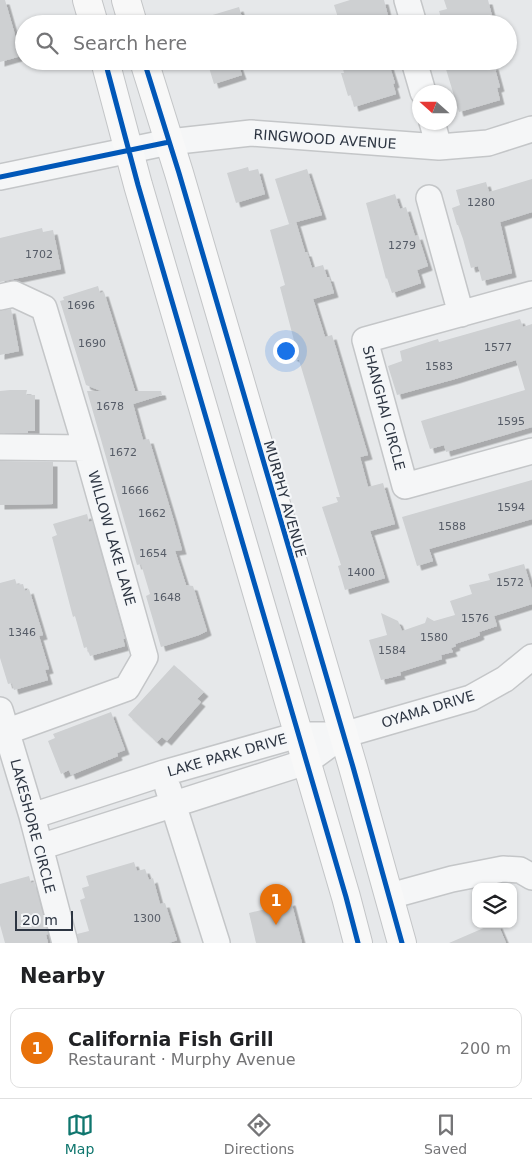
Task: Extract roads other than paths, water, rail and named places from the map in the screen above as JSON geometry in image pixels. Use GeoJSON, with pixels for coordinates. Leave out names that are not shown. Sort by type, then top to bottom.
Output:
{"type":"FeatureCollection","features":[{"type":"Feature","properties":{"kind":"main road"},"geometry":{"type":"LineString","coordinates":[[87,0],[91,15]]}},
{"type":"Feature","properties":{"kind":"main road"},"geometry":{"type":"LineString","coordinates":[[126,0],[130,15]]}},
{"type":"Feature","properties":{"kind":"main road"},"geometry":{"type":"LineString","coordinates":[[107,70],[129,151],[358,943]]}},
{"type":"Feature","properties":{"kind":"main road","name":"MURPHY AVENUE"},"geometry":{"type":"LineString","coordinates":[[147,70],[343,735],[402,943]]}},
{"type":"Feature","properties":{"kind":"street"},"geometry":{"type":"LineString","coordinates":[[407,0],[411,15]]}},
{"type":"Feature","properties":{"kind":"street"},"geometry":{"type":"LineString","coordinates":[[417,70],[421,85]]}},
{"type":"Feature","properties":{"kind":"street","name":"RINGWOOD AVENUE"},"geometry":{"type":"LineString","coordinates":[[0,177],[169,142],[251,132],[439,147],[488,144],[532,129]]}},
{"type":"Feature","properties":{"kind":"street"},"geometry":{"type":"LineString","coordinates":[[434,130],[439,147]]}},
{"type":"Feature","properties":{"kind":"street"},"geometry":{"type":"LineString","coordinates":[[429,198],[461,314]]}},
{"type":"Feature","properties":{"kind":"street","name":"WILLOW LAKE LANE"},"geometry":{"type":"LineString","coordinates":[[0,297],[14,294],[44,308],[145,657],[127,688],[2,725]]}},
{"type":"Feature","properties":{"kind":"street","name":"SHANGHAI CIRCLE"},"geometry":{"type":"LineString","coordinates":[[532,294],[365,340],[405,486],[532,451]]}},
{"type":"Feature","properties":{"kind":"street"},"geometry":{"type":"LineString","coordinates":[[0,447],[86,448]]}},
{"type":"Feature","properties":{"kind":"street","name":"OYAMA DRIVE"},"geometry":{"type":"LineString","coordinates":[[343,735],[471,698],[505,679],[532,657]]}},
{"type":"Feature","properties":{"kind":"street","name":"LAKESHORE CIRCLE"},"geometry":{"type":"LineString","coordinates":[[2,725],[32,816],[65,943]]}},
{"type":"Feature","properties":{"kind":"street","name":"LAKE PARK DRIVE"},"geometry":{"type":"LineString","coordinates":[[32,816],[164,773],[298,735],[343,735]]}},
{"type":"Feature","properties":{"kind":"street","name":"LAKE PARK DRIVE"},"geometry":{"type":"LineString","coordinates":[[40,847],[306,762],[343,735]]}},
{"type":"Feature","properties":{"kind":"street"},"geometry":{"type":"LineString","coordinates":[[164,773],[217,943]]}},
{"type":"Feature","properties":{"kind":"street"},"geometry":{"type":"LineString","coordinates":[[390,896],[452,879],[503,869],[520,870],[532,877]]}},
{"type":"Feature","properties":{"kind":"place","name":"California Fish Grill"},"geometry":{"type":"Point","coordinates":[276,925]}}]}
